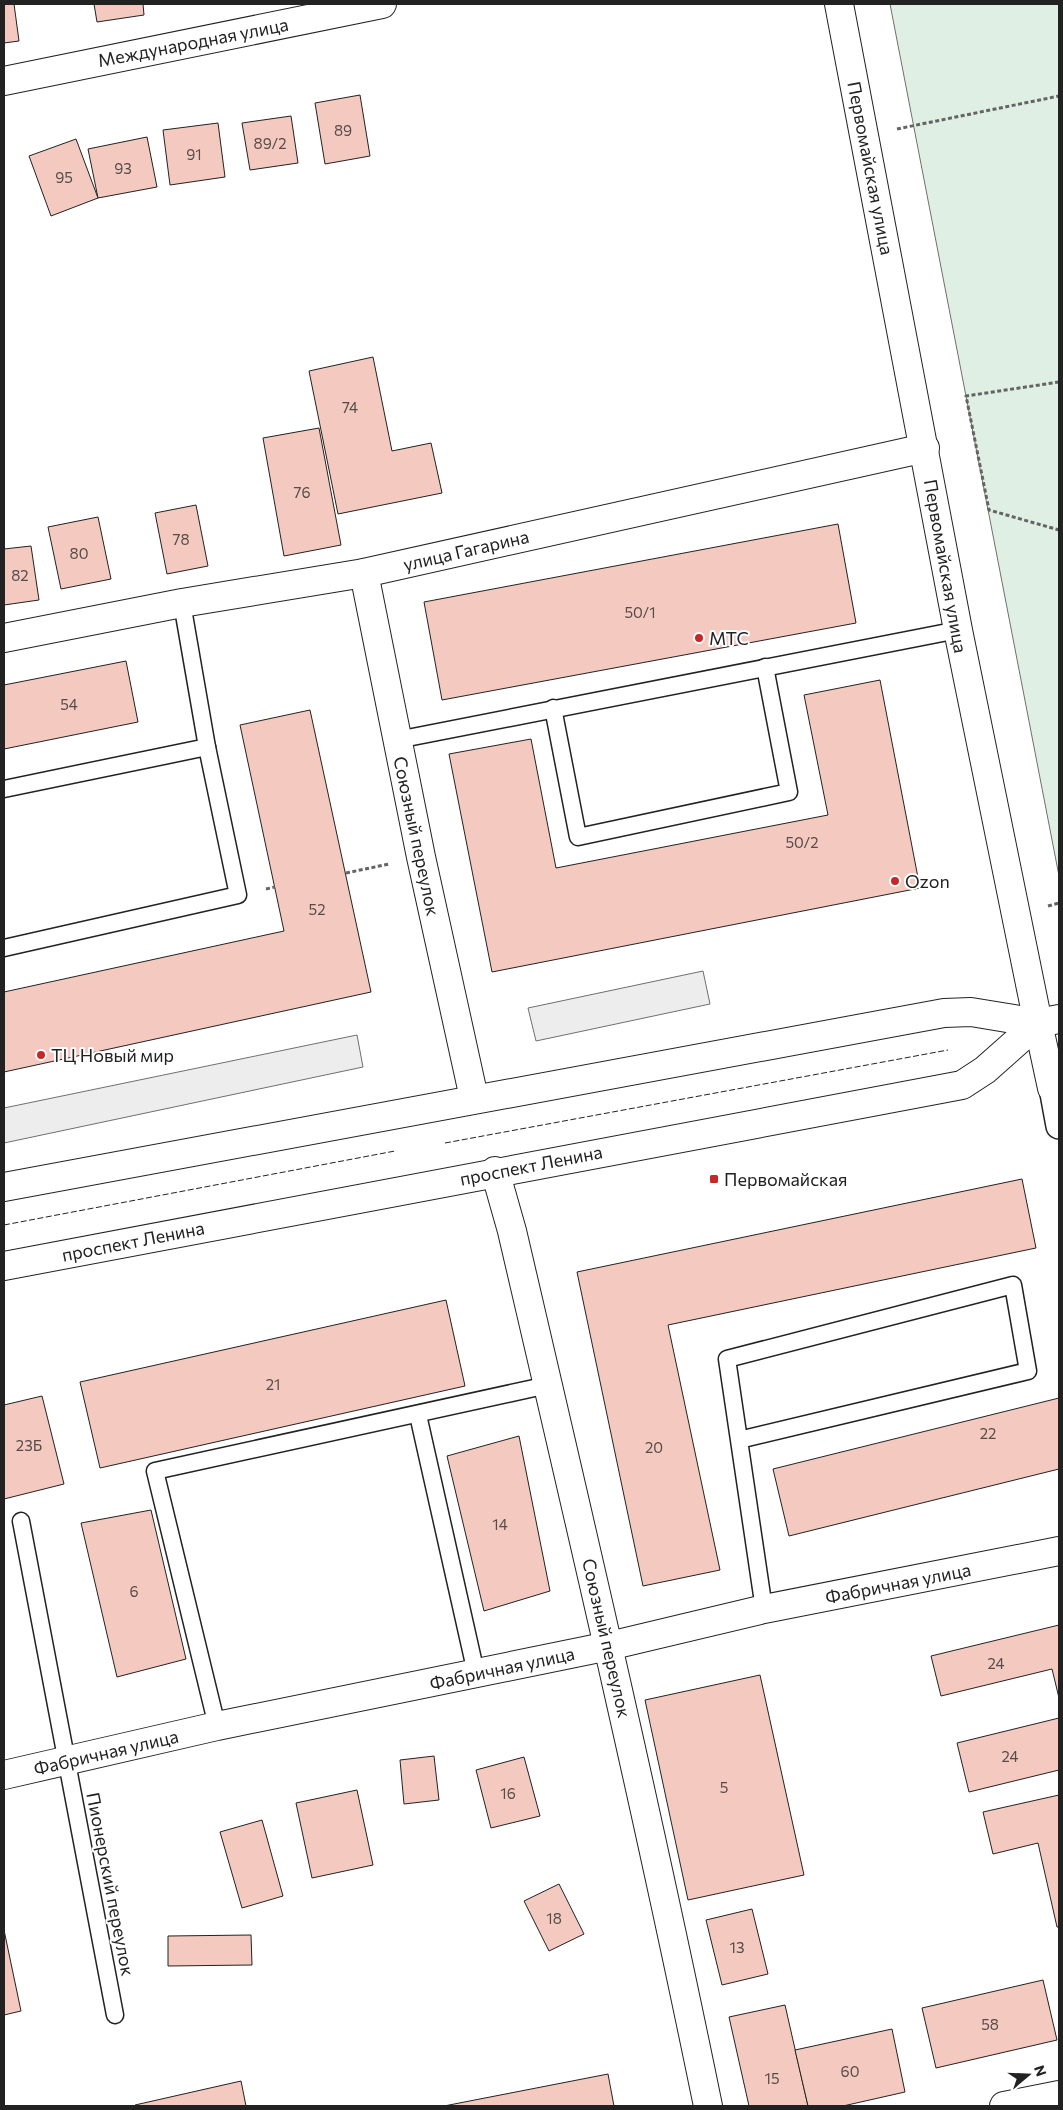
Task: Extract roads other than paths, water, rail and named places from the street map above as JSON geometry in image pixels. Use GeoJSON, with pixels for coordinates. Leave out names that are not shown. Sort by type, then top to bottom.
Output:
{"type":"FeatureCollection","features":[{"type":"Feature","properties":{"kind":"street","name":"Международная улица"},"geometry":{"type":"LineString","coordinates":[[4,80],[382,4]]}},
{"type":"Feature","properties":{"kind":"street","name":"Первомайская улица"},"geometry":{"type":"LineString","coordinates":[[839,4],[925,448],[958,630],[1049,1021],[1052,1088],[1059,1126]]}},
{"type":"Feature","properties":{"kind":"street","name":"улица Гагарина"},"geometry":{"type":"LineString","coordinates":[[4,638],[182,603],[364,572],[925,448]]}},
{"type":"Feature","properties":{"kind":"street","name":"Союзный переулок"},"geometry":{"type":"LineString","coordinates":[[364,572],[421,858],[474,1098]]}},
{"type":"Feature","properties":{"kind":"street"},"geometry":{"type":"LineString","coordinates":[[4,1187],[474,1098],[944,1013],[971,1012],[1049,1021]]}},
{"type":"Feature","properties":{"kind":"street","name":"проспект Ленина"},"geometry":{"type":"LineString","coordinates":[[4,1266],[495,1171],[962,1085],[985,1070],[1049,1021]]}},
{"type":"Feature","properties":{"kind":"street","name":"Союзный переулок"},"geometry":{"type":"LineString","coordinates":[[495,1171],[512,1232],[609,1646],[669,1917],[708,2106]]}},
{"type":"Feature","properties":{"kind":"street","name":"Фабричная улица"},"geometry":{"type":"LineString","coordinates":[[4,1774],[217,1726],[609,1646],[764,1609],[1059,1551]]}},
{"type":"Feature","properties":{"kind":"street"},"geometry":{"type":"LineString","coordinates":[[1004,2106],[1059,2095]]}},
{"type":"Feature","properties":{"kind":"lane"},"geometry":{"type":"LineString","coordinates":[[4,948],[238,895],[207,747],[182,603]]}},
{"type":"Feature","properties":{"kind":"lane"},"geometry":{"type":"LineString","coordinates":[[397,740],[958,630]]}},
{"type":"Feature","properties":{"kind":"lane"},"geometry":{"type":"LineString","coordinates":[[553,708],[578,837],[789,792],[765,667]]}},
{"type":"Feature","properties":{"kind":"lane"},"geometry":{"type":"LineString","coordinates":[[4,789],[207,747]]}},
{"type":"Feature","properties":{"kind":"lane"},"geometry":{"type":"LineString","coordinates":[[739,1440],[1028,1370],[1014,1285],[727,1358],[739,1440],[764,1609]]}},
{"type":"Feature","properties":{"kind":"lane"},"geometry":{"type":"LineString","coordinates":[[217,1726],[155,1471],[418,1415],[548,1385]]}},
{"type":"Feature","properties":{"kind":"lane"},"geometry":{"type":"LineString","coordinates":[[418,1415],[476,1673]]}},
{"type":"Feature","properties":{"kind":"lane","name":"Пионерский переулок"},"geometry":{"type":"LineString","coordinates":[[21,1521],[115,2015]]}},
{"type":"Feature","properties":{"kind":"place","name":"МТС"},"geometry":{"type":"Point","coordinates":[699,638]}},
{"type":"Feature","properties":{"kind":"place","name":"Ozon"},"geometry":{"type":"Point","coordinates":[895,881]}},
{"type":"Feature","properties":{"kind":"place","name":"ТЦ Новый мир"},"geometry":{"type":"Point","coordinates":[41,1055]}},
{"type":"Feature","properties":{"kind":"place","name":"Первомайская"},"geometry":{"type":"Point","coordinates":[714,1179]}}]}
